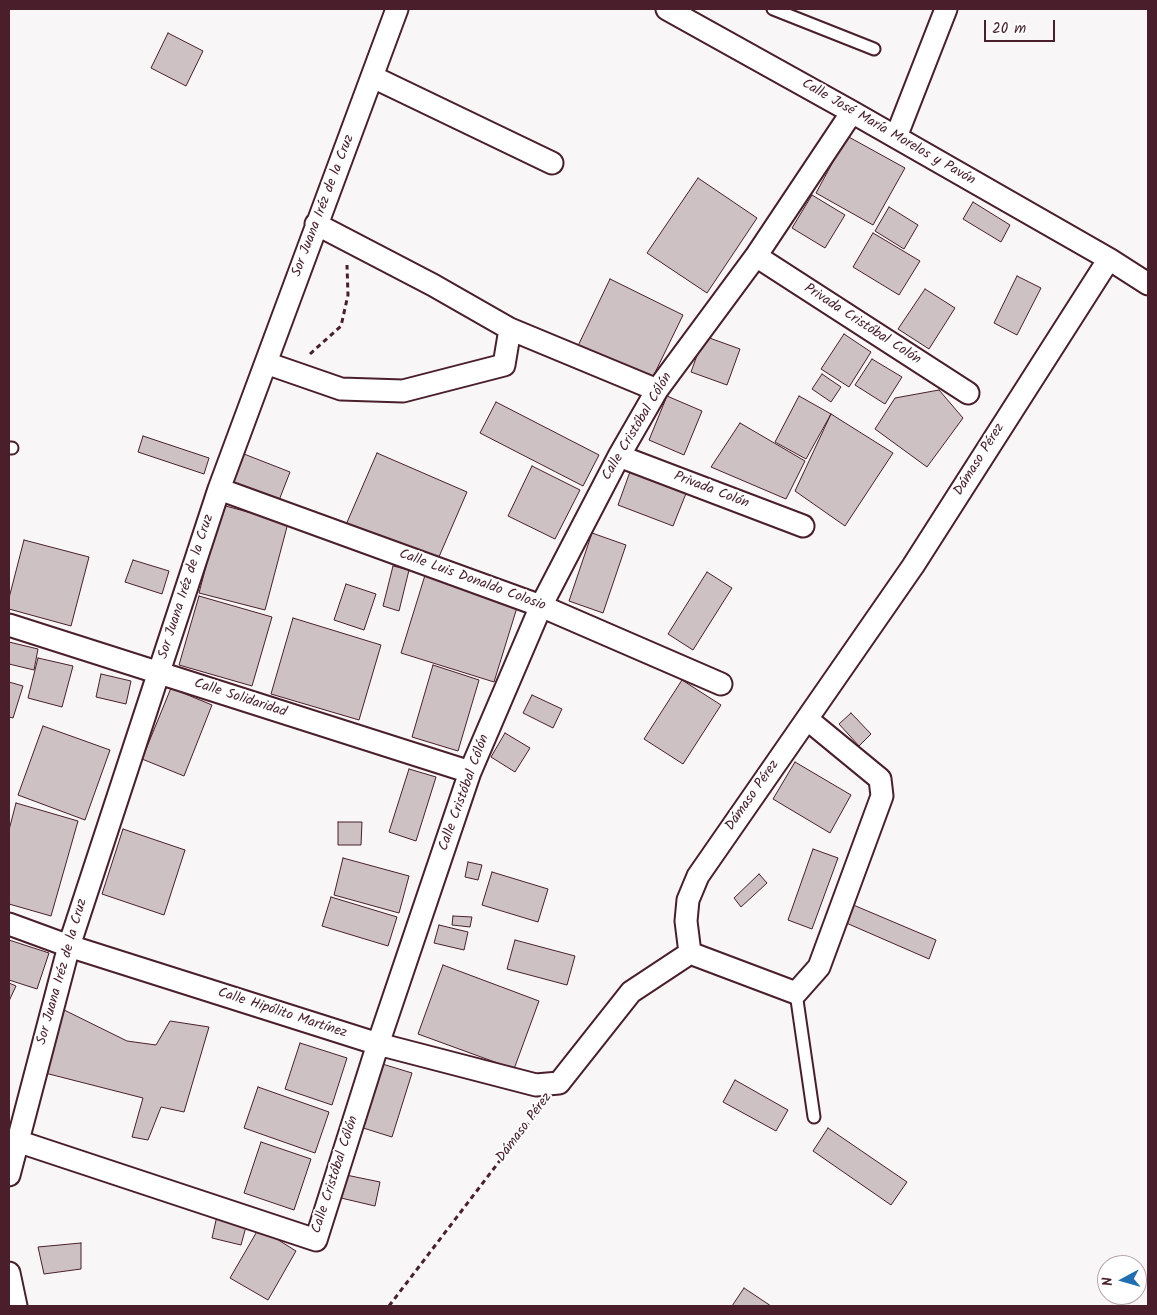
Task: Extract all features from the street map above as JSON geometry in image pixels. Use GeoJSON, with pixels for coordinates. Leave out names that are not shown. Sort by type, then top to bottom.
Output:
{"type":"FeatureCollection","features":[{"type":"Feature","properties":{"kind":"street","name":"Sor Juana Iréz de la Cruz"},"geometry":{"type":"LineString","coordinates":[[9,1175],[68,946],[219,489],[397,9]]}},
{"type":"Feature","properties":{"kind":"street","name":"Calle José María Morelos y Pavón"},"geometry":{"type":"LineString","coordinates":[[667,9],[896,137],[1109,259],[1148,284]]}},
{"type":"Feature","properties":{"kind":"street"},"geometry":{"type":"LineString","coordinates":[[896,137],[946,9]]}},
{"type":"Feature","properties":{"kind":"street"},"geometry":{"type":"LineString","coordinates":[[373,77],[552,163]]}},
{"type":"Feature","properties":{"kind":"street","name":"Calle Cristóbal Cólón"},"geometry":{"type":"LineString","coordinates":[[17,1141],[316,1240],[378,1044],[470,772],[541,606],[619,456],[657,390],[756,256],[852,112]]}},
{"type":"Feature","properties":{"kind":"street"},"geometry":{"type":"LineString","coordinates":[[316,224],[433,285],[510,330],[657,390]]}},
{"type":"Feature","properties":{"kind":"street","name":"Privada Cristóbal Colón"},"geometry":{"type":"LineString","coordinates":[[756,256],[968,393]]}},
{"type":"Feature","properties":{"kind":"street","name":"Dámaso Pérez"},"geometry":{"type":"LineString","coordinates":[[559,1083],[631,992],[690,954],[686,921],[688,900],[698,876],[913,566],[1109,259]]}},
{"type":"Feature","properties":{"kind":"street"},"geometry":{"type":"LineString","coordinates":[[266,363],[341,389],[402,391],[504,365],[510,330]]}},
{"type":"Feature","properties":{"kind":"street","name":"Privada Colón"},"geometry":{"type":"LineString","coordinates":[[619,456],[803,526]]}},
{"type":"Feature","properties":{"kind":"street","name":"Calle Luis Donaldo Colosio"},"geometry":{"type":"LineString","coordinates":[[219,489],[541,606],[721,684]]}},
{"type":"Feature","properties":{"kind":"street","name":"Calle Solidaridad"},"geometry":{"type":"LineString","coordinates":[[9,625],[470,772]]}},
{"type":"Feature","properties":{"kind":"street"},"geometry":{"type":"LineString","coordinates":[[690,954],[796,993],[819,967],[882,796],[880,779],[807,719]]}},
{"type":"Feature","properties":{"kind":"street","name":"Calle Hipólito Martínez"},"geometry":{"type":"LineString","coordinates":[[9,924],[68,946],[378,1044],[536,1085],[559,1083]]}},
{"type":"Feature","properties":{"kind":"street"},"geometry":{"type":"LineString","coordinates":[[9,1273],[16,1306]]}},
{"type":"Feature","properties":{"kind":"lane"},"geometry":{"type":"LineString","coordinates":[[773,9],[874,49]]}},
{"type":"Feature","properties":{"kind":"lane"},"geometry":{"type":"LineString","coordinates":[[796,993],[814,1117]]}},
{"type":"Feature","properties":{"kind":"path"},"geometry":{"type":"LineString","coordinates":[[292,372],[341,326],[348,295],[347,240]]}},
{"type":"Feature","properties":{"kind":"path","name":"Dámaso Pérez"},"geometry":{"type":"LineString","coordinates":[[389,1306],[559,1083]]}},
{"type":"Feature","properties":{"kind":"building"},"geometry":{"type":"Polygon","coordinates":[[[168,33],[203,51],[186,86],[151,68],[168,33]]]}},
{"type":"Feature","properties":{"kind":"building"},"geometry":{"type":"Polygon","coordinates":[[[847,136],[905,168],[873,225],[816,193],[847,136]]]}},
{"type":"Feature","properties":{"kind":"building"},"geometry":{"type":"Polygon","coordinates":[[[698,178],[757,218],[707,293],[647,253],[698,178]]]}},
{"type":"Feature","properties":{"kind":"building"},"geometry":{"type":"Polygon","coordinates":[[[812,195],[845,215],[825,248],[792,228],[812,195]]]}},
{"type":"Feature","properties":{"kind":"building"},"geometry":{"type":"Polygon","coordinates":[[[973,202],[1010,225],[1001,242],[963,219],[973,202]]]}},
{"type":"Feature","properties":{"kind":"building"},"geometry":{"type":"Polygon","coordinates":[[[889,207],[918,225],[904,249],[875,231],[889,207]]]}},
{"type":"Feature","properties":{"kind":"building"},"geometry":{"type":"Polygon","coordinates":[[[873,233],[920,261],[899,295],[853,267],[873,233]]]}},
{"type":"Feature","properties":{"kind":"building"},"geometry":{"type":"Polygon","coordinates":[[[1017,276],[1041,288],[1017,335],[994,323],[1017,276]]]}},
{"type":"Feature","properties":{"kind":"building"},"geometry":{"type":"Polygon","coordinates":[[[610,279],[683,315],[649,385],[576,350],[610,279]]]}},
{"type":"Feature","properties":{"kind":"building"},"geometry":{"type":"Polygon","coordinates":[[[925,289],[955,308],[929,349],[898,329],[925,289]]]}},
{"type":"Feature","properties":{"kind":"building"},"geometry":{"type":"Polygon","coordinates":[[[844,334],[871,352],[849,387],[821,369],[844,334]]]}},
{"type":"Feature","properties":{"kind":"building"},"geometry":{"type":"Polygon","coordinates":[[[704,336],[740,349],[727,385],[691,372],[704,336]]]}},
{"type":"Feature","properties":{"kind":"building"},"geometry":{"type":"Polygon","coordinates":[[[872,359],[902,377],[885,404],[855,385],[872,359]]]}},
{"type":"Feature","properties":{"kind":"building"},"geometry":{"type":"Polygon","coordinates":[[[822,374],[841,387],[831,402],[812,389],[822,374]]]}},
{"type":"Feature","properties":{"kind":"building"},"geometry":{"type":"Polygon","coordinates":[[[939,390],[963,418],[927,467],[875,429],[895,398],[939,390]]]}},
{"type":"Feature","properties":{"kind":"building"},"geometry":{"type":"Polygon","coordinates":[[[667,396],[702,411],[684,455],[649,440],[667,396]]]}},
{"type":"Feature","properties":{"kind":"building"},"geometry":{"type":"Polygon","coordinates":[[[799,396],[831,414],[806,459],[775,442],[799,396]]]}},
{"type":"Feature","properties":{"kind":"building"},"geometry":{"type":"Polygon","coordinates":[[[496,402],[599,455],[583,486],[480,433],[496,402]]]}},
{"type":"Feature","properties":{"kind":"building"},"geometry":{"type":"Polygon","coordinates":[[[831,414],[893,453],[845,526],[795,491],[831,414]]]}},
{"type":"Feature","properties":{"kind":"building"},"geometry":{"type":"Polygon","coordinates":[[[740,423],[805,461],[786,499],[711,467],[740,423]]]}},
{"type":"Feature","properties":{"kind":"building"},"geometry":{"type":"Polygon","coordinates":[[[143,436],[209,458],[204,474],[138,452],[143,436]]]}},
{"type":"Feature","properties":{"kind":"building"},"geometry":{"type":"Polygon","coordinates":[[[377,453],[467,492],[435,566],[345,527],[377,453]]]}},
{"type":"Feature","properties":{"kind":"building"},"geometry":{"type":"Polygon","coordinates":[[[244,454],[290,472],[278,503],[233,484],[244,454]]]}},
{"type":"Feature","properties":{"kind":"building"},"geometry":{"type":"Polygon","coordinates":[[[532,466],[580,490],[555,539],[508,516],[532,466]]]}},
{"type":"Feature","properties":{"kind":"building"},"geometry":{"type":"Polygon","coordinates":[[[631,469],[687,491],[673,526],[618,505],[631,469]]]}},
{"type":"Feature","properties":{"kind":"building"},"geometry":{"type":"Polygon","coordinates":[[[222,505],[288,523],[265,610],[199,593],[222,505]]]}},
{"type":"Feature","properties":{"kind":"building"},"geometry":{"type":"Polygon","coordinates":[[[592,533],[626,545],[603,613],[569,601],[592,533]]]}},
{"type":"Feature","properties":{"kind":"building"},"geometry":{"type":"Polygon","coordinates":[[[24,540],[89,557],[71,626],[9,609],[9,598],[24,540]]]}},
{"type":"Feature","properties":{"kind":"building"},"geometry":{"type":"Polygon","coordinates":[[[133,560],[169,571],[162,594],[125,582],[133,560]]]}},
{"type":"Feature","properties":{"kind":"building"},"geometry":{"type":"Polygon","coordinates":[[[393,566],[409,570],[399,611],[383,606],[393,566]]]}},
{"type":"Feature","properties":{"kind":"building"},"geometry":{"type":"Polygon","coordinates":[[[426,572],[519,601],[494,682],[401,653],[426,572]]]}},
{"type":"Feature","properties":{"kind":"building"},"geometry":{"type":"Polygon","coordinates":[[[707,572],[732,588],[693,650],[668,634],[707,572]]]}},
{"type":"Feature","properties":{"kind":"building"},"geometry":{"type":"Polygon","coordinates":[[[346,584],[376,594],[364,630],[334,620],[346,584]]]}},
{"type":"Feature","properties":{"kind":"building"},"geometry":{"type":"Polygon","coordinates":[[[199,596],[272,617],[252,686],[179,665],[199,596]]]}},
{"type":"Feature","properties":{"kind":"building"},"geometry":{"type":"Polygon","coordinates":[[[293,618],[381,645],[359,720],[271,694],[293,618]]]}},
{"type":"Feature","properties":{"kind":"building"},"geometry":{"type":"Polygon","coordinates":[[[9,642],[38,649],[34,670],[9,664],[9,642]]]}},
{"type":"Feature","properties":{"kind":"building"},"geometry":{"type":"Polygon","coordinates":[[[38,658],[73,666],[62,707],[28,698],[38,658]]]}},
{"type":"Feature","properties":{"kind":"building"},"geometry":{"type":"Polygon","coordinates":[[[433,665],[479,680],[458,751],[412,737],[433,665]]]}},
{"type":"Feature","properties":{"kind":"building"},"geometry":{"type":"Polygon","coordinates":[[[101,674],[131,681],[126,704],[96,697],[101,674]]]}},
{"type":"Feature","properties":{"kind":"building"},"geometry":{"type":"Polygon","coordinates":[[[682,680],[721,705],[683,764],[644,739],[682,680]]]}},
{"type":"Feature","properties":{"kind":"building"},"geometry":{"type":"Polygon","coordinates":[[[9,682],[23,686],[13,718],[9,717],[9,682]]]}},
{"type":"Feature","properties":{"kind":"building"},"geometry":{"type":"Polygon","coordinates":[[[171,688],[212,705],[184,776],[142,759],[171,688]]]}},
{"type":"Feature","properties":{"kind":"building"},"geometry":{"type":"Polygon","coordinates":[[[532,695],[562,709],[553,728],[523,713],[532,695]]]}},
{"type":"Feature","properties":{"kind":"building"},"geometry":{"type":"Polygon","coordinates":[[[851,713],[871,734],[859,746],[839,724],[851,713]]]}},
{"type":"Feature","properties":{"kind":"building"},"geometry":{"type":"Polygon","coordinates":[[[43,726],[110,750],[85,820],[18,795],[43,726]]]}},
{"type":"Feature","properties":{"kind":"building"},"geometry":{"type":"Polygon","coordinates":[[[505,733],[530,748],[515,772],[491,757],[505,733]]]}},
{"type":"Feature","properties":{"kind":"building"},"geometry":{"type":"Polygon","coordinates":[[[795,762],[851,795],[830,833],[773,799],[795,762]]]}},
{"type":"Feature","properties":{"kind":"building"},"geometry":{"type":"Polygon","coordinates":[[[409,769],[436,777],[416,841],[389,832],[409,769]]]}},
{"type":"Feature","properties":{"kind":"building"},"geometry":{"type":"Polygon","coordinates":[[[16,803],[78,821],[51,916],[9,904],[9,830],[16,803]]]}},
{"type":"Feature","properties":{"kind":"building"},"geometry":{"type":"Polygon","coordinates":[[[338,822],[362,822],[361,845],[338,845],[338,822]]]}},
{"type":"Feature","properties":{"kind":"building"},"geometry":{"type":"Polygon","coordinates":[[[123,829],[185,850],[164,915],[102,894],[123,829]]]}},
{"type":"Feature","properties":{"kind":"building"},"geometry":{"type":"Polygon","coordinates":[[[813,849],[838,858],[812,929],[788,920],[813,849]]]}},
{"type":"Feature","properties":{"kind":"building"},"geometry":{"type":"Polygon","coordinates":[[[343,858],[409,876],[399,913],[334,895],[343,858]]]}},
{"type":"Feature","properties":{"kind":"building"},"geometry":{"type":"Polygon","coordinates":[[[468,862],[482,865],[478,880],[465,877],[468,862]]]}},
{"type":"Feature","properties":{"kind":"building"},"geometry":{"type":"Polygon","coordinates":[[[492,872],[548,889],[538,922],[482,905],[492,872]]]}},
{"type":"Feature","properties":{"kind":"building"},"geometry":{"type":"Polygon","coordinates":[[[759,874],[767,883],[741,907],[734,898],[759,874]]]}},
{"type":"Feature","properties":{"kind":"building"},"geometry":{"type":"Polygon","coordinates":[[[331,897],[397,917],[388,946],[322,926],[331,897]]]}},
{"type":"Feature","properties":{"kind":"building"},"geometry":{"type":"Polygon","coordinates":[[[851,904],[936,940],[929,959],[844,922],[851,904]]]}},
{"type":"Feature","properties":{"kind":"building"},"geometry":{"type":"Polygon","coordinates":[[[453,916],[472,917],[470,927],[452,925],[453,916]]]}},
{"type":"Feature","properties":{"kind":"building"},"geometry":{"type":"Polygon","coordinates":[[[439,925],[468,932],[464,950],[434,943],[439,925]]]}},
{"type":"Feature","properties":{"kind":"building"},"geometry":{"type":"Polygon","coordinates":[[[9,940],[49,953],[37,989],[9,980],[9,940]]]}},
{"type":"Feature","properties":{"kind":"building"},"geometry":{"type":"Polygon","coordinates":[[[515,940],[575,956],[567,985],[507,969],[515,940]]]}},
{"type":"Feature","properties":{"kind":"building"},"geometry":{"type":"Polygon","coordinates":[[[443,965],[539,1001],[514,1069],[418,1034],[443,965]]]}},
{"type":"Feature","properties":{"kind":"building"},"geometry":{"type":"Polygon","coordinates":[[[9,983],[16,986],[9,1001],[9,983]]]}},
{"type":"Feature","properties":{"kind":"building"},"geometry":{"type":"Polygon","coordinates":[[[58,1007],[127,1041],[156,1045],[170,1021],[209,1027],[184,1112],[161,1107],[148,1140],[132,1137],[143,1098],[45,1073],[58,1007]]]}},
{"type":"Feature","properties":{"kind":"building"},"geometry":{"type":"Polygon","coordinates":[[[300,1043],[347,1058],[332,1105],[285,1089],[300,1043]]]}},
{"type":"Feature","properties":{"kind":"building"},"geometry":{"type":"Polygon","coordinates":[[[379,1063],[412,1073],[392,1137],[360,1127],[379,1063]]]}},
{"type":"Feature","properties":{"kind":"building"},"geometry":{"type":"Polygon","coordinates":[[[735,1080],[788,1110],[776,1131],[723,1102],[735,1080]]]}},
{"type":"Feature","properties":{"kind":"building"},"geometry":{"type":"Polygon","coordinates":[[[258,1087],[329,1112],[315,1153],[244,1128],[258,1087]]]}},
{"type":"Feature","properties":{"kind":"building"},"geometry":{"type":"Polygon","coordinates":[[[828,1128],[907,1182],[891,1205],[813,1151],[828,1128]]]}},
{"type":"Feature","properties":{"kind":"building"},"geometry":{"type":"Polygon","coordinates":[[[261,1142],[311,1159],[294,1210],[244,1193],[261,1142]]]}},
{"type":"Feature","properties":{"kind":"building"},"geometry":{"type":"Polygon","coordinates":[[[346,1175],[380,1182],[375,1206],[341,1198],[346,1175]]]}},
{"type":"Feature","properties":{"kind":"building"},"geometry":{"type":"Polygon","coordinates":[[[217,1216],[247,1223],[241,1245],[212,1238],[217,1216]]]}},
{"type":"Feature","properties":{"kind":"building"},"geometry":{"type":"Polygon","coordinates":[[[259,1228],[296,1251],[268,1300],[230,1278],[259,1228]]]}},
{"type":"Feature","properties":{"kind":"building"},"geometry":{"type":"Polygon","coordinates":[[[81,1243],[81,1269],[44,1274],[38,1247],[81,1243]]]}},
{"type":"Feature","properties":{"kind":"building"},"geometry":{"type":"Polygon","coordinates":[[[744,1288],[771,1306],[732,1306],[744,1288]]]}}]}
